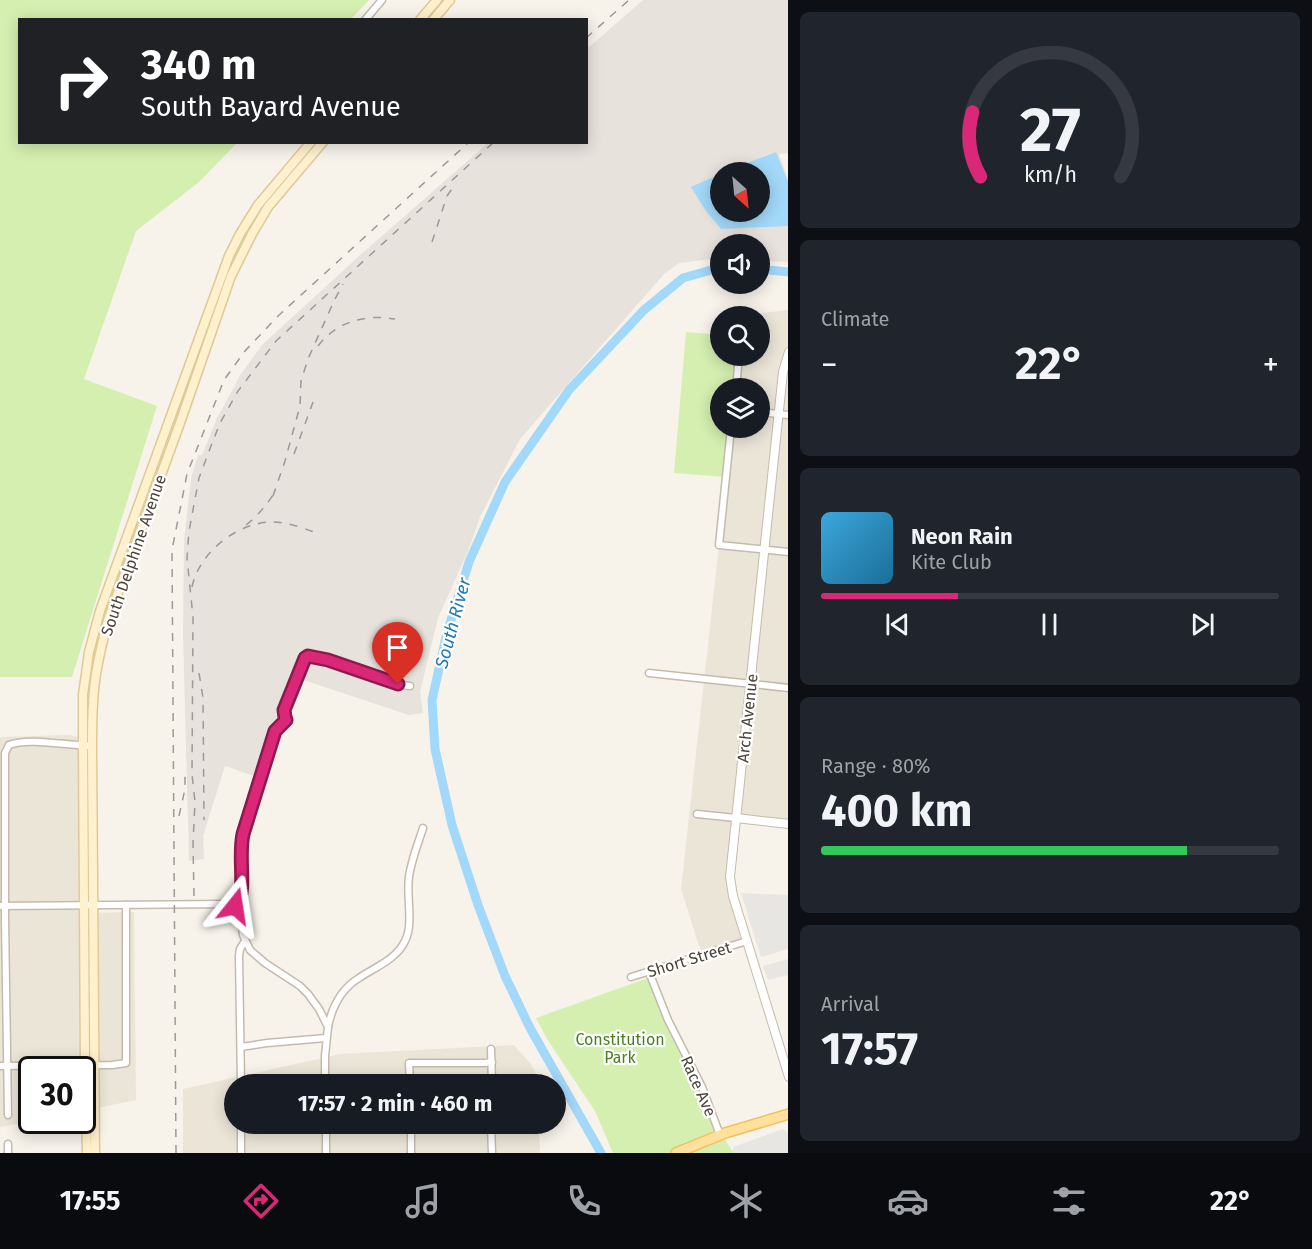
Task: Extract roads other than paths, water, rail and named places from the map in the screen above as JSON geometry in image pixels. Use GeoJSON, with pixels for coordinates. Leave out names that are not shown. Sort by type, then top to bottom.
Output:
{"type":"FeatureCollection","features":[{"type":"Feature","properties":{"kind":"main road"},"geometry":{"type":"LineString","coordinates":[[422,18],[442,2]]}},
{"type":"Feature","properties":{"kind":"main road"},"geometry":{"type":"LineString","coordinates":[[434,18],[442,2]]}},
{"type":"Feature","properties":{"kind":"main road","name":"South Delphine Avenue"},"geometry":{"type":"LineString","coordinates":[[95,1056],[89,905],[88,746],[83,694],[89,652],[100,611],[229,256],[258,206],[308,144]]}},
{"type":"Feature","properties":{"kind":"main road","name":"South Delphine Avenue"},"geometry":{"type":"LineString","coordinates":[[88,746],[96,670],[108,620],[231,276],[268,207],[321,144]]}},
{"type":"Feature","properties":{"kind":"main road","name":"South Delphine Avenue"},"geometry":{"type":"LineString","coordinates":[[85,1056],[89,905]]}},
{"type":"Feature","properties":{"kind":"main road"},"geometry":{"type":"LineString","coordinates":[[676,1153],[788,1114]]}},
{"type":"Feature","properties":{"kind":"main road","name":"South Delphine Avenue"},"geometry":{"type":"LineString","coordinates":[[87,1134],[87,1153]]}},
{"type":"Feature","properties":{"kind":"main road","name":"South Delphine Avenue"},"geometry":{"type":"LineString","coordinates":[[95,1134],[95,1153]]}},
{"type":"Feature","properties":{"kind":"street"},"geometry":{"type":"LineString","coordinates":[[366,18],[382,0]]}},
{"type":"Feature","properties":{"kind":"street","name":"Arch Avenue"},"geometry":{"type":"LineString","coordinates":[[788,355],[783,372],[778,414],[730,877],[747,941],[784,1049],[788,1071]]}},
{"type":"Feature","properties":{"kind":"street"},"geometry":{"type":"LineString","coordinates":[[770,413],[788,415]]}},
{"type":"Feature","properties":{"kind":"street"},"geometry":{"type":"LineString","coordinates":[[730,438],[719,545],[788,552]]}},
{"type":"Feature","properties":{"kind":"street"},"geometry":{"type":"LineString","coordinates":[[238,908],[242,891],[241,843],[243,834],[275,731],[286,720],[284,710],[305,658],[316,657],[380,679],[410,686]]}},
{"type":"Feature","properties":{"kind":"street"},"geometry":{"type":"LineString","coordinates":[[649,673],[788,688]]}},
{"type":"Feature","properties":{"kind":"street"},"geometry":{"type":"LineString","coordinates":[[8,1115],[4,1066],[4,757],[9,745],[16,742],[88,746]]}},
{"type":"Feature","properties":{"kind":"street"},"geometry":{"type":"LineString","coordinates":[[697,814],[788,824]]}},
{"type":"Feature","properties":{"kind":"street"},"geometry":{"type":"LineString","coordinates":[[326,1074],[327,1027],[340,995],[358,978],[392,958],[406,940],[409,926],[408,878],[423,828]]}},
{"type":"Feature","properties":{"kind":"street"},"geometry":{"type":"LineString","coordinates":[[3,906],[224,904],[235,906],[241,914],[242,930],[250,950],[308,994],[327,1027]]}},
{"type":"Feature","properties":{"kind":"street"},"geometry":{"type":"LineString","coordinates":[[96,1065],[125,1064],[127,1061],[126,905]]}},
{"type":"Feature","properties":{"kind":"street"},"geometry":{"type":"LineString","coordinates":[[241,1074],[239,956],[245,941]]}},
{"type":"Feature","properties":{"kind":"street","name":"Short Street"},"geometry":{"type":"LineString","coordinates":[[631,977],[747,941]]}},
{"type":"Feature","properties":{"kind":"street","name":"Race Ave"},"geometry":{"type":"LineString","coordinates":[[649,972],[668,1020],[702,1087],[720,1136]]}},
{"type":"Feature","properties":{"kind":"street"},"geometry":{"type":"LineString","coordinates":[[241,1047],[267,1042],[326,1038]]}},
{"type":"Feature","properties":{"kind":"street"},"geometry":{"type":"LineString","coordinates":[[491,1049],[492,1074]]}},
{"type":"Feature","properties":{"kind":"street"},"geometry":{"type":"LineString","coordinates":[[410,1074],[409,1064],[492,1062]]}},
{"type":"Feature","properties":{"kind":"street"},"geometry":{"type":"LineString","coordinates":[[241,1134],[242,1153]]}},
{"type":"Feature","properties":{"kind":"street"},"geometry":{"type":"LineString","coordinates":[[326,1134],[326,1153]]}},
{"type":"Feature","properties":{"kind":"street"},"geometry":{"type":"LineString","coordinates":[[411,1134],[411,1153]]}},
{"type":"Feature","properties":{"kind":"street"},"geometry":{"type":"LineString","coordinates":[[491,1134],[492,1153]]}},
{"type":"Feature","properties":{"kind":"street"},"geometry":{"type":"LineString","coordinates":[[8,1144],[8,1153]]}},
{"type":"Feature","properties":{"kind":"water"},"geometry":{"type":"Polygon","coordinates":[[[776,152],[788,182],[788,226],[721,229],[715,222],[770,222],[770,162],[750,162],[776,152]]]}},
{"type":"Feature","properties":{"kind":"water"},"geometry":{"type":"Polygon","coordinates":[[[710,178],[710,216],[706,211],[691,187],[710,178]]]}},
{"type":"Feature","properties":{"kind":"waterway","name":"South River"},"geometry":{"type":"LineString","coordinates":[[601,1153],[530,1028],[505,976],[478,905],[452,825],[435,749],[432,700],[447,633],[469,562],[505,482],[569,390],[644,310],[683,278],[710,270]]}},
{"type":"Feature","properties":{"kind":"waterway","name":"South River"},"geometry":{"type":"LineString","coordinates":[[770,270],[788,272]]}},
{"type":"Feature","properties":{"kind":"railway"},"geometry":{"type":"LineString","coordinates":[[588,36],[629,0]]}},
{"type":"Feature","properties":{"kind":"railway"},"geometry":{"type":"LineString","coordinates":[[176,1153],[172,550],[187,474],[224,380],[245,351],[278,316],[467,144]]}},
{"type":"Feature","properties":{"kind":"railway"},"geometry":{"type":"LineString","coordinates":[[194,896],[193,617],[187,558],[189,531],[199,478],[220,423],[238,391],[276,341],[492,144]]}},
{"type":"Feature","properties":{"kind":"railway"},"geometry":{"type":"LineString","coordinates":[[432,242],[447,196],[456,183]]}},
{"type":"Feature","properties":{"kind":"railway"},"geometry":{"type":"LineString","coordinates":[[273,496],[300,406],[301,381],[308,359],[343,284]]}},
{"type":"Feature","properties":{"kind":"railway"},"geometry":{"type":"LineString","coordinates":[[318,346],[334,331],[353,321],[373,318],[395,319]]}},
{"type":"Feature","properties":{"kind":"railway"},"geometry":{"type":"LineString","coordinates":[[294,454],[313,402]]}},
{"type":"Feature","properties":{"kind":"railway"},"geometry":{"type":"LineString","coordinates":[[246,525],[277,489]]}},
{"type":"Feature","properties":{"kind":"railway"},"geometry":{"type":"LineString","coordinates":[[192,587],[196,574],[211,552],[232,534],[245,528],[277,522],[317,533]]}},
{"type":"Feature","properties":{"kind":"railway"},"geometry":{"type":"LineString","coordinates":[[199,673],[203,698],[204,820]]}},
{"type":"Feature","properties":{"kind":"railway"},"geometry":{"type":"LineString","coordinates":[[179,816],[185,789],[185,771]]}},
{"type":"Feature","properties":{"kind":"park label","name":"Constitution Park"},"geometry":{"type":"Point","coordinates":[620,1048]}}]}
